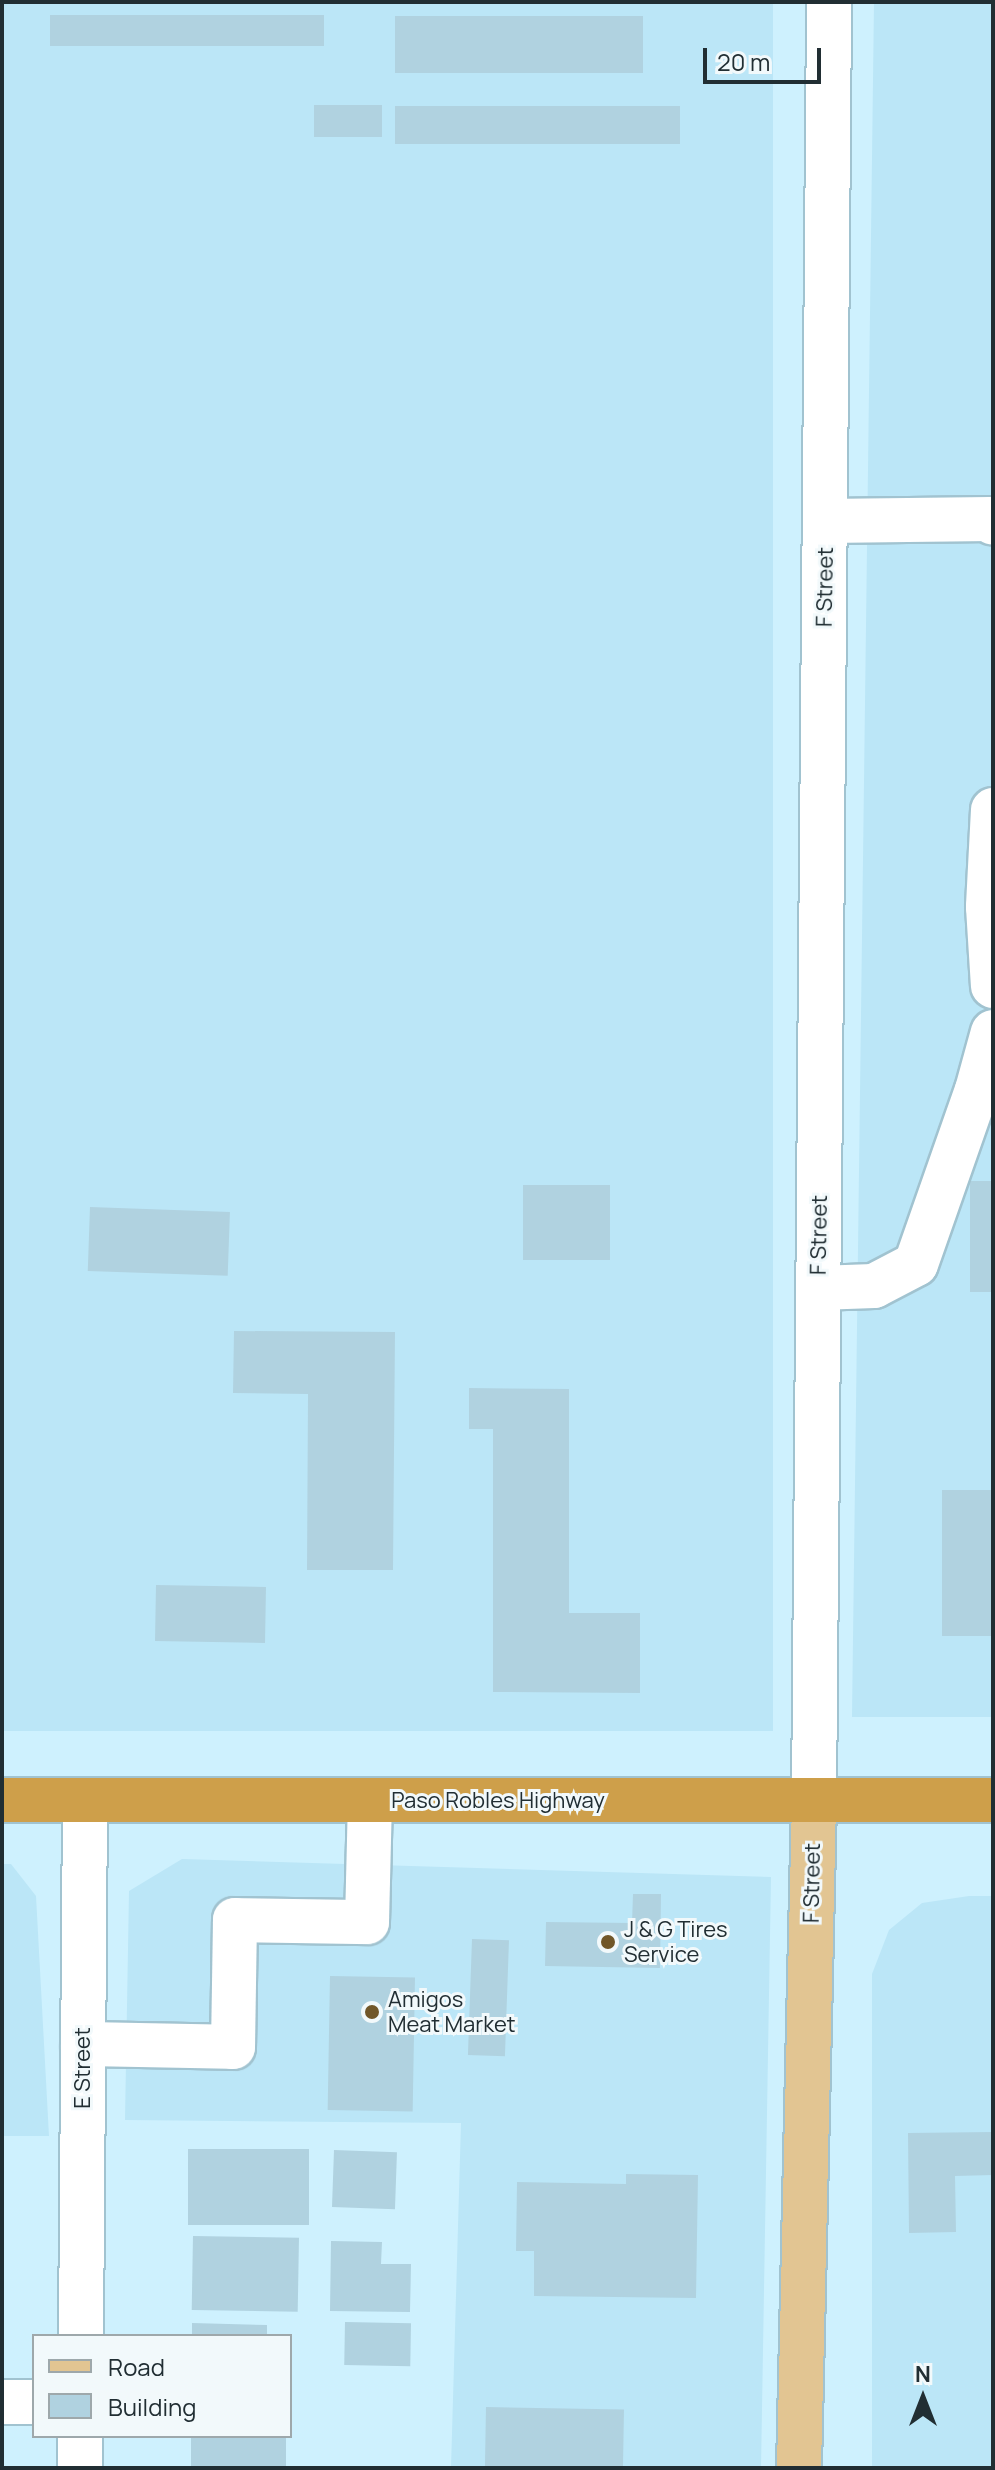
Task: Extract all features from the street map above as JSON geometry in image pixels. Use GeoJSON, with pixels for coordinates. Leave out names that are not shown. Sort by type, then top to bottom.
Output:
{"type":"FeatureCollection","features":[{"type":"Feature","properties":{"kind":"highway","name":"Paso Robles Highway"},"geometry":{"type":"LineString","coordinates":[[2,1800],[993,1800]]}},
{"type":"Feature","properties":{"kind":"main road","name":"F Street"},"geometry":{"type":"LineString","coordinates":[[799,2468],[814,1801]]}},
{"type":"Feature","properties":{"kind":"street","name":"F Street"},"geometry":{"type":"LineString","coordinates":[[814,1801],[829,2]]}},
{"type":"Feature","properties":{"kind":"street"},"geometry":{"type":"LineString","coordinates":[[825,521],[991,519],[993,523]]}},
{"type":"Feature","properties":{"kind":"street"},"geometry":{"type":"LineString","coordinates":[[993,810],[988,907],[993,986]]}},
{"type":"Feature","properties":{"kind":"street"},"geometry":{"type":"LineString","coordinates":[[818,1288],[874,1286],[916,1264],[977,1090],[993,1032]]}},
{"type":"Feature","properties":{"kind":"street","name":"E Street"},"geometry":{"type":"LineString","coordinates":[[81,2334],[85,1801]]}},
{"type":"Feature","properties":{"kind":"street"},"geometry":{"type":"LineString","coordinates":[[83,2044],[233,2047],[235,1920],[367,1922],[370,1801]]}},
{"type":"Feature","properties":{"kind":"street"},"geometry":{"type":"LineString","coordinates":[[2,2402],[32,2402]]}},
{"type":"Feature","properties":{"kind":"street"},"geometry":{"type":"LineString","coordinates":[[80,2438],[80,2468]]}},
{"type":"Feature","properties":{"kind":"shaded area"},"geometry":{"type":"Polygon","coordinates":[[[2,2],[773,2],[773,1731],[2,1731],[2,2]]]}},
{"type":"Feature","properties":{"kind":"shaded area"},"geometry":{"type":"Polygon","coordinates":[[[874,2],[993,2],[993,1717],[852,1717],[874,2]]]}},
{"type":"Feature","properties":{"kind":"shaded area"},"geometry":{"type":"Polygon","coordinates":[[[182,1859],[771,1877],[761,2468],[451,2468],[461,2123],[125,2120],[129,1891],[182,1859]]]}},
{"type":"Feature","properties":{"kind":"shaded area"},"geometry":{"type":"Polygon","coordinates":[[[2,1864],[11,1864],[36,1896],[49,2136],[2,2136],[2,1864]]]}},
{"type":"Feature","properties":{"kind":"shaded area"},"geometry":{"type":"Polygon","coordinates":[[[993,1896],[993,2468],[872,2468],[872,1974],[889,1930],[922,1903],[993,1896]]]}},
{"type":"Feature","properties":{"kind":"building"},"geometry":{"type":"Polygon","coordinates":[[[50,15],[324,15],[324,46],[50,46],[50,15]]]}},
{"type":"Feature","properties":{"kind":"building"},"geometry":{"type":"Polygon","coordinates":[[[395,16],[643,16],[643,73],[395,73],[395,16]]]}},
{"type":"Feature","properties":{"kind":"building"},"geometry":{"type":"Polygon","coordinates":[[[314,105],[382,105],[382,137],[314,137],[314,105]]]}},
{"type":"Feature","properties":{"kind":"building"},"geometry":{"type":"Polygon","coordinates":[[[395,106],[680,106],[680,144],[395,144],[395,106]]]}},
{"type":"Feature","properties":{"kind":"building"},"geometry":{"type":"Polygon","coordinates":[[[970,1181],[993,1181],[993,1292],[970,1292],[970,1181]]]}},
{"type":"Feature","properties":{"kind":"building"},"geometry":{"type":"Polygon","coordinates":[[[523,1185],[610,1185],[610,1260],[523,1260],[523,1185]]]}},
{"type":"Feature","properties":{"kind":"building"},"geometry":{"type":"Polygon","coordinates":[[[90,1207],[230,1212],[228,1276],[88,1271],[90,1207]]]}},
{"type":"Feature","properties":{"kind":"building"},"geometry":{"type":"Polygon","coordinates":[[[234,1331],[395,1332],[393,1570],[307,1570],[308,1394],[233,1393],[234,1331]]]}},
{"type":"Feature","properties":{"kind":"building"},"geometry":{"type":"Polygon","coordinates":[[[469,1388],[569,1389],[569,1613],[640,1613],[640,1693],[493,1692],[493,1429],[469,1429],[469,1388]]]}},
{"type":"Feature","properties":{"kind":"building"},"geometry":{"type":"Polygon","coordinates":[[[942,1490],[993,1490],[993,1636],[942,1636],[942,1490]]]}},
{"type":"Feature","properties":{"kind":"building"},"geometry":{"type":"Polygon","coordinates":[[[156,1585],[266,1587],[265,1643],[155,1641],[156,1585]]]}},
{"type":"Feature","properties":{"kind":"building"},"geometry":{"type":"Polygon","coordinates":[[[633,1894],[661,1894],[660,1968],[545,1966],[546,1922],[632,1923],[633,1894]]]}},
{"type":"Feature","properties":{"kind":"building"},"geometry":{"type":"Polygon","coordinates":[[[472,1939],[509,1940],[505,2056],[468,2055],[472,1939]]]}},
{"type":"Feature","properties":{"kind":"building"},"geometry":{"type":"Polygon","coordinates":[[[330,1976],[415,1977],[413,2111],[328,2110],[330,1976]]]}},
{"type":"Feature","properties":{"kind":"building"},"geometry":{"type":"Polygon","coordinates":[[[993,2132],[993,2175],[955,2176],[956,2232],[909,2233],[908,2133],[993,2132]]]}},
{"type":"Feature","properties":{"kind":"building"},"geometry":{"type":"Polygon","coordinates":[[[188,2149],[309,2149],[309,2225],[188,2225],[188,2149]]]}},
{"type":"Feature","properties":{"kind":"building"},"geometry":{"type":"Polygon","coordinates":[[[334,2150],[397,2152],[395,2209],[332,2207],[334,2150]]]}},
{"type":"Feature","properties":{"kind":"building"},"geometry":{"type":"Polygon","coordinates":[[[626,2174],[698,2175],[696,2298],[534,2296],[534,2251],[516,2251],[517,2182],[626,2184],[626,2174]]]}},
{"type":"Feature","properties":{"kind":"building"},"geometry":{"type":"Polygon","coordinates":[[[193,2236],[299,2238],[298,2312],[192,2310],[193,2236]]]}},
{"type":"Feature","properties":{"kind":"building"},"geometry":{"type":"Polygon","coordinates":[[[331,2241],[382,2242],[381,2264],[411,2264],[410,2312],[330,2311],[331,2241]]]}},
{"type":"Feature","properties":{"kind":"building"},"geometry":{"type":"Polygon","coordinates":[[[345,2322],[411,2323],[410,2366],[344,2365],[345,2322]]]}},
{"type":"Feature","properties":{"kind":"building"},"geometry":{"type":"Polygon","coordinates":[[[192,2323],[267,2325],[267,2334],[192,2334],[192,2323]]]}},
{"type":"Feature","properties":{"kind":"building"},"geometry":{"type":"Polygon","coordinates":[[[486,2407],[624,2409],[623,2468],[485,2468],[486,2407]]]}},
{"type":"Feature","properties":{"kind":"building"},"geometry":{"type":"Polygon","coordinates":[[[191,2438],[286,2438],[286,2468],[191,2468],[191,2438]]]}},
{"type":"Feature","properties":{"kind":"place","name":"J & G Tires Service"},"geometry":{"type":"Point","coordinates":[608,1942]}},
{"type":"Feature","properties":{"kind":"place","name":"Amigos Meat Market"},"geometry":{"type":"Point","coordinates":[372,2012]}}]}
